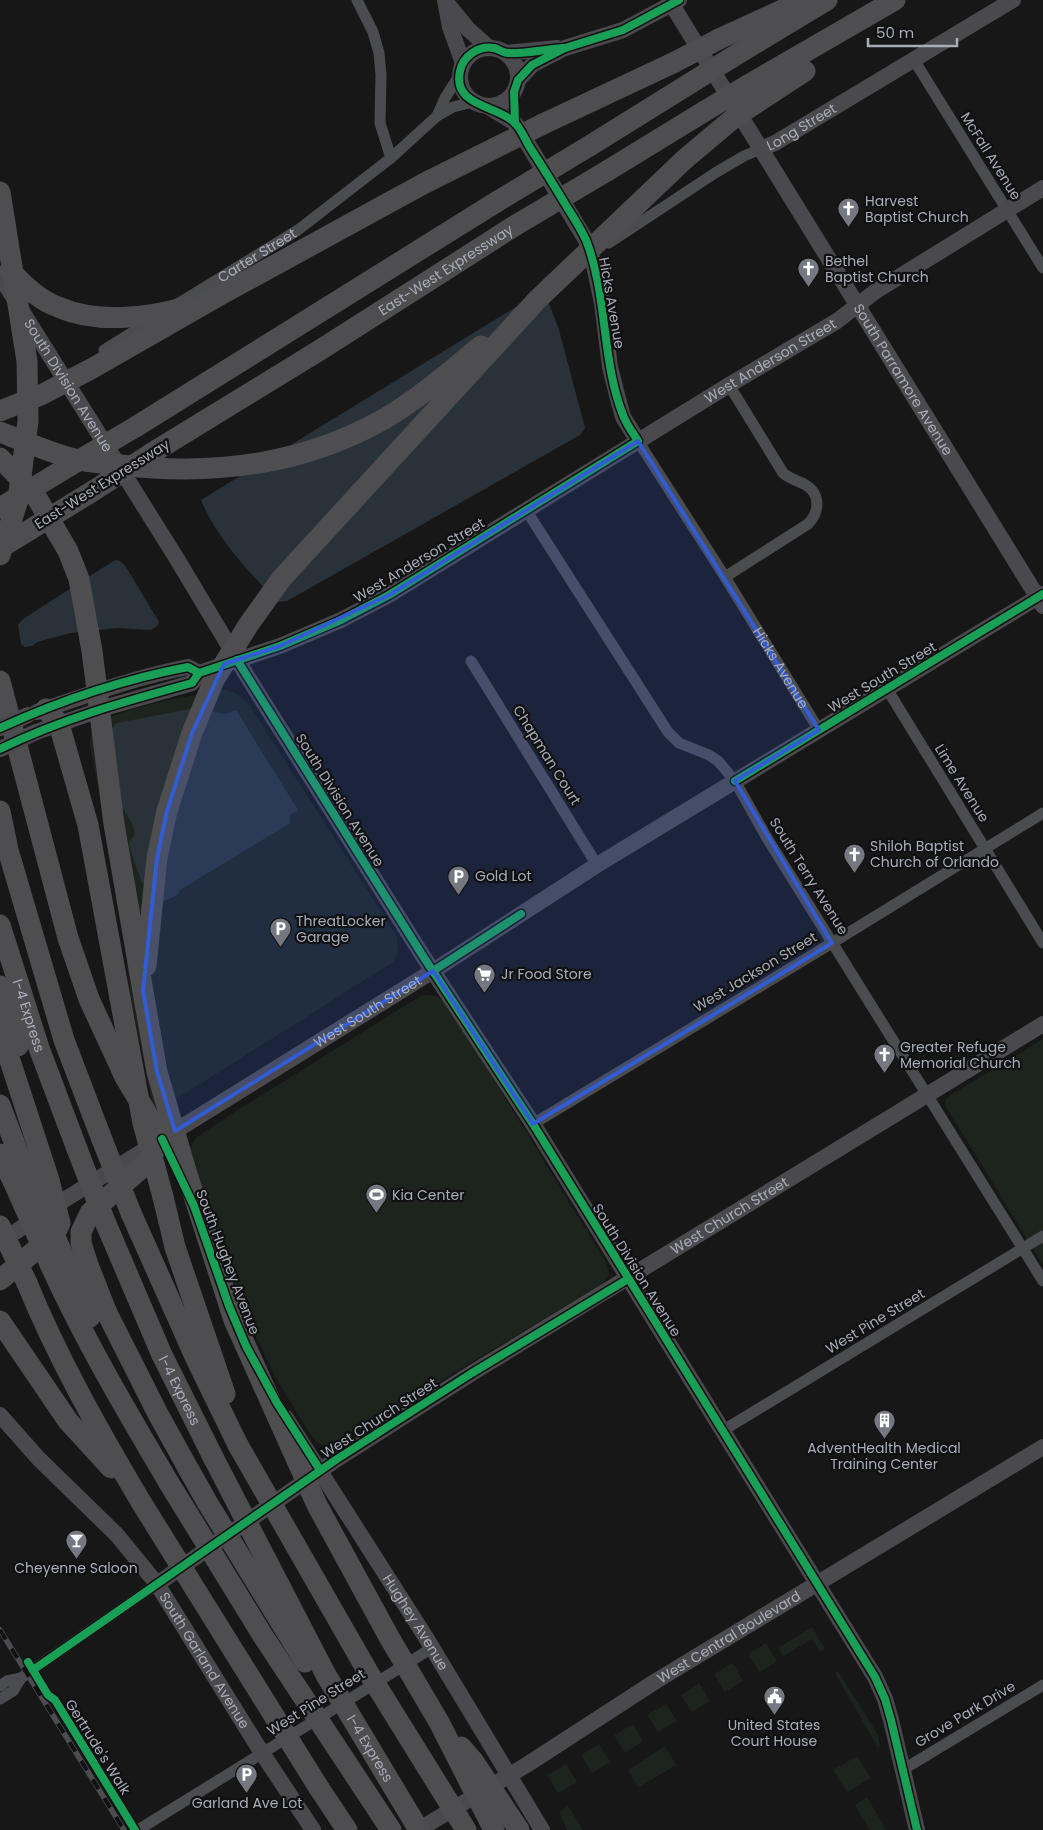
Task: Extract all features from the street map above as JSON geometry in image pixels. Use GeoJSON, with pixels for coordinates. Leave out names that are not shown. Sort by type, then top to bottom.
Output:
{"type":"FeatureCollection","features":[{"type":"Feature","properties":{"kind":"highway"},"geometry":{"type":"LineString","coordinates":[[0,411],[41,395],[91,369],[222,294],[423,184],[719,39],[804,0]]}},
{"type":"Feature","properties":{"kind":"highway"},"geometry":{"type":"LineString","coordinates":[[0,508],[136,426],[498,200],[828,0]]}},
{"type":"Feature","properties":{"kind":"highway","name":"East-West Expressway"},"geometry":{"type":"LineString","coordinates":[[0,550],[516,226],[748,85],[895,0]]}},
{"type":"Feature","properties":{"kind":"highway"},"geometry":{"type":"LineString","coordinates":[[143,991],[157,858],[167,811],[192,733],[214,680],[249,624],[282,578],[537,300],[685,159],[736,117],[805,71],[904,0]]}},
{"type":"Feature","properties":{"kind":"highway"},"geometry":{"type":"LineString","coordinates":[[0,192],[27,361],[28,420],[18,500],[6,539],[0,550]]}},
{"type":"Feature","properties":{"kind":"highway"},"geometry":{"type":"LineString","coordinates":[[0,258],[26,288],[58,307],[100,318],[144,316],[170,311],[222,294]]}},
{"type":"Feature","properties":{"kind":"highway"},"geometry":{"type":"LineString","coordinates":[[0,432],[75,460],[144,468],[219,469],[248,466],[311,451],[356,433],[412,402],[537,300]]}},
{"type":"Feature","properties":{"kind":"highway"},"geometry":{"type":"LineString","coordinates":[[0,458],[34,492],[68,551],[79,579],[92,651],[114,824],[157,1072],[186,1172],[234,1320],[317,1505],[389,1637],[439,1722],[494,1830]]}},
{"type":"Feature","properties":{"kind":"highway"},"geometry":{"type":"LineString","coordinates":[[0,494],[76,462]]}},
{"type":"Feature","properties":{"kind":"highway"},"geometry":{"type":"LineString","coordinates":[[0,681],[68,938],[83,982],[116,1060],[162,1139],[145,1165],[90,1212],[81,1232],[81,1243],[88,1265],[107,1313],[158,1414],[207,1502],[301,1656],[400,1800]]}},
{"type":"Feature","properties":{"kind":"highway"},"geometry":{"type":"LineString","coordinates":[[44,716],[88,825],[143,1122],[175,1247],[224,1390],[236,1439]]}},
{"type":"Feature","properties":{"kind":"highway"},"geometry":{"type":"LineString","coordinates":[[0,811],[8,850],[64,1040],[131,1213],[197,1361],[236,1439],[368,1672],[466,1830]]}},
{"type":"Feature","properties":{"kind":"highway","name":"I-4 Express"},"geometry":{"type":"LineString","coordinates":[[0,925],[39,1048],[77,1149],[106,1224],[162,1355],[326,1675],[419,1830]]}},
{"type":"Feature","properties":{"kind":"highway"},"geometry":{"type":"LineString","coordinates":[[0,986],[61,1202],[60,1223],[55,1234],[14,1285]]}},
{"type":"Feature","properties":{"kind":"highway"},"geometry":{"type":"LineString","coordinates":[[0,1030],[61,1202]]}},
{"type":"Feature","properties":{"kind":"highway"},"geometry":{"type":"LineString","coordinates":[[0,1105],[57,1259]]}},
{"type":"Feature","properties":{"kind":"highway"},"geometry":{"type":"LineString","coordinates":[[0,1154],[57,1259]]}},
{"type":"Feature","properties":{"kind":"highway"},"geometry":{"type":"LineString","coordinates":[[0,1226],[14,1285]]}},
{"type":"Feature","properties":{"kind":"highway"},"geometry":{"type":"LineString","coordinates":[[0,1258],[14,1285],[44,1324],[103,1437],[141,1502],[347,1830]]}},
{"type":"Feature","properties":{"kind":"highway","name":"I-4 Express"},"geometry":{"type":"LineString","coordinates":[[57,1259],[120,1386],[128,1412],[169,1483],[263,1636],[391,1830]]}},
{"type":"Feature","properties":{"kind":"highway"},"geometry":{"type":"LineString","coordinates":[[0,1321],[68,1421],[141,1502]]}},
{"type":"Feature","properties":{"kind":"highway"},"geometry":{"type":"LineString","coordinates":[[439,1722],[474,1762],[519,1830]]}},
{"type":"Feature","properties":{"kind":"street"},"geometry":{"type":"LineString","coordinates":[[357,0],[373,32],[379,53],[381,75],[380,123],[391,158]]}},
{"type":"Feature","properties":{"kind":"street"},"geometry":{"type":"LineString","coordinates":[[445,0],[468,29],[489,48]]}},
{"type":"Feature","properties":{"kind":"street"},"geometry":{"type":"LineString","coordinates":[[445,0],[461,69],[461,88],[466,95],[480,104],[504,102],[532,65],[565,48],[622,30],[673,2]]}},
{"type":"Feature","properties":{"kind":"street","name":"Long Street"},"geometry":{"type":"LineString","coordinates":[[591,256],[648,216],[715,173],[744,156],[775,143],[1014,0]]}},
{"type":"Feature","properties":{"kind":"street","name":"South Parramore Avenue"},"geometry":{"type":"LineString","coordinates":[[673,2],[857,306],[1041,599]]}},
{"type":"Feature","properties":{"kind":"street"},"geometry":{"type":"LineString","coordinates":[[461,69],[475,50],[489,48],[502,50],[514,63],[518,71],[516,86]]}},
{"type":"Feature","properties":{"kind":"street"},"geometry":{"type":"LineString","coordinates":[[506,53],[565,48]]}},
{"type":"Feature","properties":{"kind":"street","name":"McFall Avenue"},"geometry":{"type":"LineString","coordinates":[[914,60],[1043,268]]}},
{"type":"Feature","properties":{"kind":"street","name":"Carter Street"},"geometry":{"type":"LineString","coordinates":[[437,116],[461,69]]}},
{"type":"Feature","properties":{"kind":"street","name":"Hicks Avenue"},"geometry":{"type":"LineString","coordinates":[[515,123],[516,86]]}},
{"type":"Feature","properties":{"kind":"street","name":"Carter Street"},"geometry":{"type":"LineString","coordinates":[[62,375],[298,230],[391,158],[437,116],[453,107],[480,104]]}},
{"type":"Feature","properties":{"kind":"street","name":"Hicks Avenue"},"geometry":{"type":"LineString","coordinates":[[480,104],[515,123],[586,240],[602,303],[610,367],[623,417],[725,577],[819,730]]}},
{"type":"Feature","properties":{"kind":"street","name":"West Anderson Street"},"geometry":{"type":"LineString","coordinates":[[0,728],[44,716],[111,706],[192,683],[199,673],[280,646],[341,620],[389,595],[729,385],[837,321],[876,290],[1043,188]]}},
{"type":"Feature","properties":{"kind":"street","name":"South Division Avenue"},"geometry":{"type":"LineString","coordinates":[[0,276],[177,559],[237,660],[421,953],[533,1124],[875,1677],[885,1699],[918,1830]]}},
{"type":"Feature","properties":{"kind":"street"},"geometry":{"type":"LineString","coordinates":[[725,577],[802,528],[813,519],[817,512],[818,504],[816,496],[804,484],[789,479],[783,473],[729,385]]}},
{"type":"Feature","properties":{"kind":"street","name":"South Terry Avenue"},"geometry":{"type":"LineString","coordinates":[[526,510],[668,732],[679,743],[718,761],[735,781],[767,838],[1043,1281]]}},
{"type":"Feature","properties":{"kind":"street","name":"West South Street"},"geometry":{"type":"LineString","coordinates":[[0,1242],[61,1202],[433,971],[597,865],[887,689],[1041,599]]}},
{"type":"Feature","properties":{"kind":"street","name":"Chapman Court"},"geometry":{"type":"LineString","coordinates":[[471,661],[597,865]]}},
{"type":"Feature","properties":{"kind":"street","name":"Lime Avenue"},"geometry":{"type":"LineString","coordinates":[[887,689],[1043,944]]}},
{"type":"Feature","properties":{"kind":"street","name":"West Anderson Street"},"geometry":{"type":"LineString","coordinates":[[0,749],[36,732],[44,716]]}},
{"type":"Feature","properties":{"kind":"street","name":"West Jackson Street"},"geometry":{"type":"LineString","coordinates":[[533,1124],[1043,813]]}},
{"type":"Feature","properties":{"kind":"street","name":"West Church Street"},"geometry":{"type":"LineString","coordinates":[[0,1699],[13,1691],[22,1678],[320,1470],[472,1373],[1043,1024]]}},
{"type":"Feature","properties":{"kind":"street","name":"South Hughey Avenue"},"geometry":{"type":"LineString","coordinates":[[162,1139],[194,1206],[227,1300],[246,1346],[277,1403],[320,1470]]}},
{"type":"Feature","properties":{"kind":"street","name":"West Pine Street"},"geometry":{"type":"LineString","coordinates":[[722,1431],[1043,1236]]}},
{"type":"Feature","properties":{"kind":"street","name":"South Garland Avenue"},"geometry":{"type":"LineString","coordinates":[[0,1414],[39,1459],[117,1535],[157,1584],[262,1753],[313,1830]]}},
{"type":"Feature","properties":{"kind":"street","name":"West Central Boulevard"},"geometry":{"type":"LineString","coordinates":[[419,1830],[509,1776],[656,1681],[1043,1447]]}},
{"type":"Feature","properties":{"kind":"street","name":"Hughey Avenue"},"geometry":{"type":"LineString","coordinates":[[320,1470],[432,1648],[542,1830]]}},
{"type":"Feature","properties":{"kind":"street","name":"West Pine Street"},"geometry":{"type":"LineString","coordinates":[[138,1830],[432,1648]]}},
{"type":"Feature","properties":{"kind":"street","name":"West Church Street"},"geometry":{"type":"LineString","coordinates":[[0,1686],[7,1681],[22,1678]]}},
{"type":"Feature","properties":{"kind":"street","name":"Grove Park Drive"},"geometry":{"type":"LineString","coordinates":[[904,1769],[1043,1684]]}},
{"type":"Feature","properties":{"kind":"highlighted area"},"geometry":{"type":"Polygon","coordinates":[[[638,441],[819,730],[735,781],[832,943],[533,1124],[433,971],[175,1131],[157,1072],[143,991],[157,858],[167,811],[192,733],[224,664],[280,646],[389,595],[638,441]]]}},
{"type":"Feature","properties":{"kind":"shaded area"},"geometry":{"type":"Polygon","coordinates":[[[537,294],[547,298],[559,330],[585,428],[580,435],[287,601],[278,602],[245,567],[225,542],[201,500],[537,294]]]}},
{"type":"Feature","properties":{"kind":"shaded area"},"geometry":{"type":"Polygon","coordinates":[[[115,560],[120,561],[126,567],[159,622],[157,626],[151,630],[117,628],[71,633],[37,642],[32,646],[25,647],[21,644],[18,625],[23,619],[115,560]]]}},
{"type":"Feature","properties":{"kind":"shaded area"},"geometry":{"type":"Polygon","coordinates":[[[224,690],[238,695],[250,706],[397,937],[398,952],[393,962],[154,1113],[131,997],[121,910],[90,746],[90,737],[94,728],[118,714],[155,703],[224,690]]]}},
{"type":"Feature","properties":{"kind":"shaded area"},"geometry":{"type":"Polygon","coordinates":[[[195,708],[225,714],[236,710],[298,810],[290,815],[290,823],[180,890],[178,895],[164,901],[155,901],[142,882],[129,845],[135,834],[132,823],[120,804],[110,735],[114,725],[117,723],[195,708]]]}},
{"type":"Feature","properties":{"kind":"shaded area"},"geometry":{"type":"Polygon","coordinates":[[[422,995],[438,997],[450,1008],[606,1262],[609,1274],[602,1284],[334,1445],[327,1446],[319,1444],[312,1437],[277,1380],[245,1314],[189,1156],[190,1148],[197,1137],[233,1113],[422,995]]]}},
{"type":"Feature","properties":{"kind":"shaded area"},"geometry":{"type":"Polygon","coordinates":[[[1043,1039],[1043,1265],[945,1105],[946,1099],[951,1095],[1043,1039]]]}},
{"type":"Feature","properties":{"kind":"shaded area"},"geometry":{"type":"Polygon","coordinates":[[[812,1627],[825,1649],[820,1652],[812,1639],[783,1656],[778,1648],[812,1627]]]}},
{"type":"Feature","properties":{"kind":"shaded area"},"geometry":{"type":"Polygon","coordinates":[[[766,1643],[777,1661],[759,1672],[748,1654],[766,1643]]]}},
{"type":"Feature","properties":{"kind":"shaded area"},"geometry":{"type":"Polygon","coordinates":[[[733,1663],[743,1681],[725,1692],[714,1674],[733,1663]]]}},
{"type":"Feature","properties":{"kind":"shaded area"},"geometry":{"type":"Polygon","coordinates":[[[838,1671],[878,1735],[880,1747],[878,1748],[835,1673],[838,1671]]]}},
{"type":"Feature","properties":{"kind":"shaded area"},"geometry":{"type":"Polygon","coordinates":[[[699,1683],[710,1701],[692,1712],[681,1695],[699,1683]]]}},
{"type":"Feature","properties":{"kind":"shaded area"},"geometry":{"type":"Polygon","coordinates":[[[666,1704],[677,1721],[658,1732],[647,1715],[666,1704]]]}},
{"type":"Feature","properties":{"kind":"shaded area"},"geometry":{"type":"Polygon","coordinates":[[[633,1724],[643,1741],[625,1753],[614,1735],[633,1724]]]}},
{"type":"Feature","properties":{"kind":"shaded area"},"geometry":{"type":"Polygon","coordinates":[[[599,1744],[610,1762],[592,1773],[581,1755],[599,1744]]]}},
{"type":"Feature","properties":{"kind":"shaded area"},"geometry":{"type":"Polygon","coordinates":[[[665,1746],[676,1765],[638,1788],[628,1770],[665,1746]]]}},
{"type":"Feature","properties":{"kind":"shaded area"},"geometry":{"type":"Polygon","coordinates":[[[857,1756],[871,1778],[847,1792],[833,1770],[857,1756]]]}},
{"type":"Feature","properties":{"kind":"shaded area"},"geometry":{"type":"Polygon","coordinates":[[[566,1764],[577,1782],[558,1793],[547,1775],[566,1764]]]}},
{"type":"Feature","properties":{"kind":"shaded area"},"geometry":{"type":"Polygon","coordinates":[[[867,1797],[886,1830],[870,1830],[855,1805],[867,1797]]]}},
{"type":"Feature","properties":{"kind":"shaded area"},"geometry":{"type":"Polygon","coordinates":[[[568,1806],[583,1830],[567,1830],[559,1812],[568,1806]]]}},
{"type":"Feature","properties":{"kind":"railway"},"geometry":{"type":"LineString","coordinates":[[0,1630],[124,1830]]}},
{"type":"Feature","properties":{"kind":"cycle path"},"geometry":{"type":"LineString","coordinates":[[515,123],[514,92],[518,80],[532,65],[565,48],[623,30],[679,0]]}},
{"type":"Feature","properties":{"kind":"cycle path"},"geometry":{"type":"LineString","coordinates":[[0,749],[70,720],[192,683],[199,673],[280,646],[341,620],[389,595],[638,441],[624,418],[616,394],[598,283],[586,240],[517,125],[498,112],[469,99],[459,83],[460,71],[464,61],[472,53],[483,48],[494,48],[506,53],[565,48]]}},
{"type":"Feature","properties":{"kind":"cycle path"},"geometry":{"type":"LineString","coordinates":[[735,781],[1043,594]]}},
{"type":"Feature","properties":{"kind":"cycle path"},"geometry":{"type":"LineString","coordinates":[[237,660],[421,953],[533,1124],[875,1677],[885,1699],[891,1720],[917,1830]]}},
{"type":"Feature","properties":{"kind":"cycle path"},"geometry":{"type":"LineString","coordinates":[[0,728],[45,709],[116,684],[188,667],[199,673]]}},
{"type":"Feature","properties":{"kind":"cycle path"},"geometry":{"type":"LineString","coordinates":[[433,971],[521,914]]}},
{"type":"Feature","properties":{"kind":"cycle path"},"geometry":{"type":"LineString","coordinates":[[162,1139],[194,1206],[229,1306],[246,1346],[277,1403],[320,1470]]}},
{"type":"Feature","properties":{"kind":"cycle path"},"geometry":{"type":"LineString","coordinates":[[33,1670],[337,1459],[472,1373],[628,1279]]}},
{"type":"Feature","properties":{"kind":"cycle path","name":"Gertrude's Walk"},"geometry":{"type":"LineString","coordinates":[[28,1662],[48,1695],[55,1700],[135,1830]]}},
{"type":"Feature","properties":{"kind":"place","name":"Harvest Baptist Church"},"geometry":{"type":"Point","coordinates":[849,228]}},
{"type":"Feature","properties":{"kind":"place","name":"Bethel Baptist Church"},"geometry":{"type":"Point","coordinates":[809,288]}},
{"type":"Feature","properties":{"kind":"place","name":"Shiloh Baptist Church of Orlando"},"geometry":{"type":"Point","coordinates":[854,873]}},
{"type":"Feature","properties":{"kind":"place","name":"Gold Lot"},"geometry":{"type":"Point","coordinates":[459,895]}},
{"type":"Feature","properties":{"kind":"place","name":"ThreatLocker Garage"},"geometry":{"type":"Point","coordinates":[280,948]}},
{"type":"Feature","properties":{"kind":"place","name":"Jr Food Store"},"geometry":{"type":"Point","coordinates":[485,993]}},
{"type":"Feature","properties":{"kind":"place","name":"Greater Refuge Memorial Church"},"geometry":{"type":"Point","coordinates":[884,1074]}},
{"type":"Feature","properties":{"kind":"place","name":"Kia Center"},"geometry":{"type":"Point","coordinates":[376,1214]}},
{"type":"Feature","properties":{"kind":"place","name":"AdventHealth Medical Training Center"},"geometry":{"type":"Point","coordinates":[884,1439]}},
{"type":"Feature","properties":{"kind":"place","name":"Cheyenne Saloon"},"geometry":{"type":"Point","coordinates":[76,1559]}},
{"type":"Feature","properties":{"kind":"place","name":"United States Court House"},"geometry":{"type":"Point","coordinates":[774,1716]}},
{"type":"Feature","properties":{"kind":"place","name":"Garland Ave Lot"},"geometry":{"type":"Point","coordinates":[247,1794]}}]}
